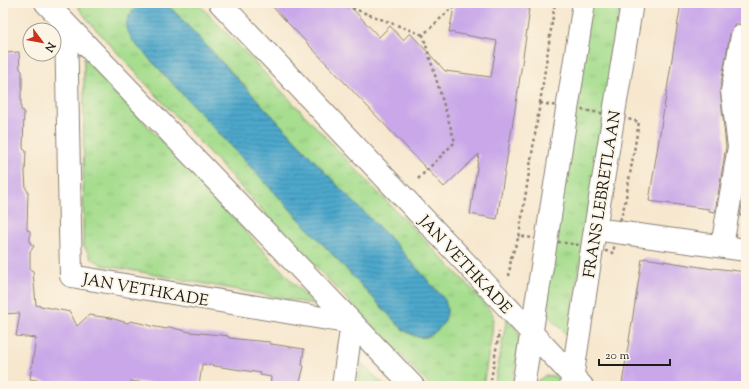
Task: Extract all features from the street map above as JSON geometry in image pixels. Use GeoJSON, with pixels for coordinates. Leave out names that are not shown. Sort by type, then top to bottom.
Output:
{"type":"FeatureCollection","features":[{"type":"Feature","properties":{"kind":"street"},"geometry":{"type":"LineString","coordinates":[[46,3],[413,386]]}},
{"type":"Feature","properties":{"kind":"street","name":"JAN VETHKADE"},"geometry":{"type":"LineString","coordinates":[[220,3],[531,333],[575,383]]}},
{"type":"Feature","properties":{"kind":"street"},"geometry":{"type":"LineString","coordinates":[[523,386],[584,3]]}},
{"type":"Feature","properties":{"kind":"street","name":"FRANS LEBRETLAAN"},"geometry":{"type":"LineString","coordinates":[[575,383],[595,229],[632,3]]}},
{"type":"Feature","properties":{"kind":"street","name":"JAN VETHKADE"},"geometry":{"type":"LineString","coordinates":[[66,24],[71,276],[352,324]]}},
{"type":"Feature","properties":{"kind":"street"},"geometry":{"type":"LineString","coordinates":[[722,246],[738,147],[732,91],[742,36],[746,37]]}},
{"type":"Feature","properties":{"kind":"street"},"geometry":{"type":"LineString","coordinates":[[595,229],[746,250]]}},
{"type":"Feature","properties":{"kind":"street"},"geometry":{"type":"LineString","coordinates":[[343,386],[352,324]]}},
{"type":"Feature","properties":{"kind":"path"},"geometry":{"type":"LineString","coordinates":[[423,35],[457,3]]}},
{"type":"Feature","properties":{"kind":"path"},"geometry":{"type":"LineString","coordinates":[[540,103],[555,3]]}},
{"type":"Feature","properties":{"kind":"path"},"geometry":{"type":"LineString","coordinates":[[341,4],[423,35]]}},
{"type":"Feature","properties":{"kind":"path"},"geometry":{"type":"LineString","coordinates":[[413,184],[455,142],[423,35]]}},
{"type":"Feature","properties":{"kind":"green space"},"geometry":{"type":"Polygon","coordinates":[[[75,3],[143,3],[137,6],[132,40],[403,330],[417,337],[423,338],[433,334],[440,326],[447,311],[445,300],[392,240],[340,188],[174,11],[163,3],[198,3],[469,286],[493,314],[492,333],[483,386],[430,386],[273,222],[91,24],[75,3]]]}},
{"type":"Feature","properties":{"kind":"green space"},"geometry":{"type":"Polygon","coordinates":[[[590,3],[623,3],[568,336],[543,310],[590,3]]]}},
{"type":"Feature","properties":{"kind":"green space"},"geometry":{"type":"Polygon","coordinates":[[[84,58],[313,304],[103,265],[91,258],[83,244],[84,58]]]}},
{"type":"Feature","properties":{"kind":"green space"},"geometry":{"type":"Polygon","coordinates":[[[507,318],[515,327],[520,337],[512,386],[494,386],[507,318]]]}},
{"type":"Feature","properties":{"kind":"green space"},"geometry":{"type":"Polygon","coordinates":[[[361,363],[385,386],[358,386],[361,363]]]}},
{"type":"Feature","properties":{"kind":"green space"},"geometry":{"type":"Polygon","coordinates":[[[546,375],[556,377],[563,381],[564,386],[536,386],[536,382],[546,375]]]}},
{"type":"Feature","properties":{"kind":"water"},"geometry":{"type":"Polygon","coordinates":[[[143,3],[163,3],[174,11],[340,188],[392,240],[445,300],[447,316],[443,324],[437,330],[426,337],[420,337],[403,330],[132,40],[127,28],[127,20],[133,10],[143,3]]]}},
{"type":"Feature","properties":{"kind":"building"},"geometry":{"type":"Polygon","coordinates":[[[269,3],[347,3],[379,37],[390,26],[403,40],[410,33],[445,71],[491,77],[497,41],[449,32],[455,3],[530,3],[517,97],[497,219],[470,214],[479,154],[444,187],[269,3]]]}},
{"type":"Feature","properties":{"kind":"building"},"geometry":{"type":"Polygon","coordinates":[[[681,3],[746,3],[746,24],[735,24],[730,34],[720,89],[726,147],[715,212],[709,211],[709,209],[649,201],[681,3]]]}},
{"type":"Feature","properties":{"kind":"building"},"geometry":{"type":"Polygon","coordinates":[[[19,52],[20,69],[22,71],[21,110],[24,111],[23,149],[26,151],[25,173],[26,189],[28,191],[27,230],[30,231],[30,243],[34,246],[30,252],[30,269],[33,271],[36,305],[70,312],[77,326],[89,315],[110,318],[128,323],[130,321],[167,329],[169,327],[190,332],[270,342],[271,344],[304,349],[302,365],[304,366],[299,386],[270,386],[271,377],[260,375],[261,373],[202,364],[199,386],[170,386],[131,381],[130,386],[74,386],[30,379],[36,338],[16,336],[20,313],[3,314],[3,53],[19,52]]]}},
{"type":"Feature","properties":{"kind":"building"},"geometry":{"type":"Polygon","coordinates":[[[744,195],[746,195],[746,217],[740,216],[744,195]]]}},
{"type":"Feature","properties":{"kind":"building"},"geometry":{"type":"Polygon","coordinates":[[[644,258],[713,269],[746,272],[746,386],[632,386],[622,384],[642,259],[644,258]]]}}]}
